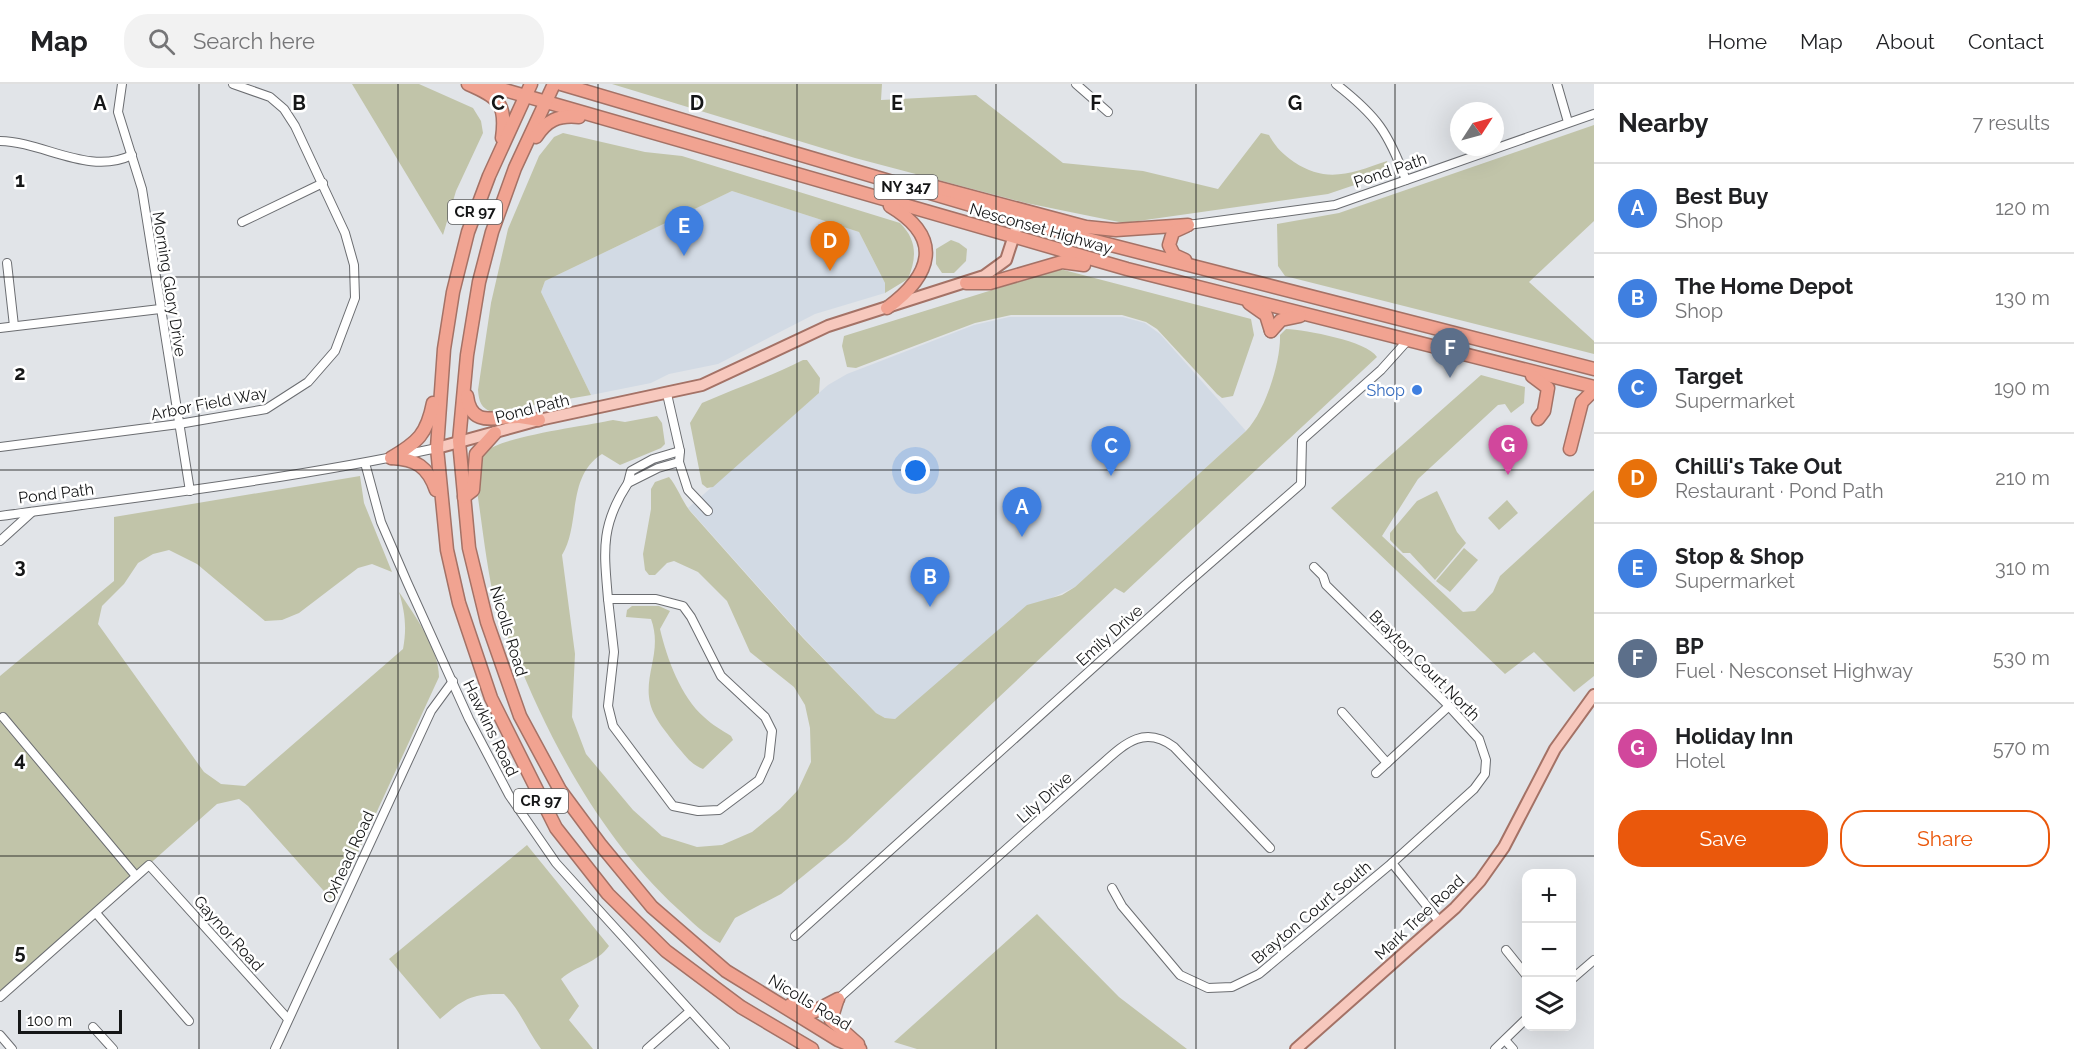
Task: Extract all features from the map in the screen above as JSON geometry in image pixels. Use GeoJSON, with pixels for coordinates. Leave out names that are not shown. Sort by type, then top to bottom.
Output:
{"type":"FeatureCollection","features":[{"type":"Feature","properties":{"kind":"highway"},"geometry":{"type":"LineString","coordinates":[[468,84],[492,96],[501,107],[504,120],[499,154]]}},
{"type":"Feature","properties":{"kind":"highway","name":"Nesconset Highway"},"geometry":{"type":"LineString","coordinates":[[484,84],[1127,269],[1594,389]]}},
{"type":"Feature","properties":{"kind":"highway","name":"CR 97"},"geometry":{"type":"LineString","coordinates":[[531,84],[475,212],[463,252],[449,317],[442,371],[436,448],[442,507],[447,550],[474,654],[515,751],[556,828],[608,894],[666,951],[741,1007],[812,1049]]}},
{"type":"Feature","properties":{"kind":"highway","name":"Nicolls Road"},"geometry":{"type":"LineString","coordinates":[[554,84],[515,168],[496,222],[479,282],[465,373],[459,441],[469,548],[487,622],[520,716],[560,790],[600,844],[652,907],[726,971],[838,1040],[862,1049]]}},
{"type":"Feature","properties":{"kind":"highway","name":"Nesconset Highway"},"geometry":{"type":"LineString","coordinates":[[561,84],[1019,220],[1594,369]]}},
{"type":"Feature","properties":{"kind":"highway"},"geometry":{"type":"LineString","coordinates":[[591,84],[664,114]]}},
{"type":"Feature","properties":{"kind":"highway"},"geometry":{"type":"LineString","coordinates":[[515,168],[550,120],[567,116],[609,121]]}},
{"type":"Feature","properties":{"kind":"highway"},"geometry":{"type":"LineString","coordinates":[[794,152],[830,158],[1086,226],[1127,229],[1188,225]]}},
{"type":"Feature","properties":{"kind":"highway"},"geometry":{"type":"LineString","coordinates":[[874,196],[913,222],[922,235],[926,253],[918,281],[887,308]]}},
{"type":"Feature","properties":{"kind":"highway"},"geometry":{"type":"LineString","coordinates":[[1188,225],[1173,232],[1169,248],[1177,257],[1205,270]]}},
{"type":"Feature","properties":{"kind":"highway"},"geometry":{"type":"LineString","coordinates":[[966,283],[990,283],[1066,262],[1095,268],[1127,269]]}},
{"type":"Feature","properties":{"kind":"highway"},"geometry":{"type":"LineString","coordinates":[[1238,297],[1266,315],[1271,331],[1281,320],[1308,315]]}},
{"type":"Feature","properties":{"kind":"highway"},"geometry":{"type":"LineString","coordinates":[[1514,367],[1543,382],[1548,388],[1544,411],[1538,419]]}},
{"type":"Feature","properties":{"kind":"highway"},"geometry":{"type":"LineString","coordinates":[[390,458],[413,445],[425,431],[442,371]]}},
{"type":"Feature","properties":{"kind":"highway"},"geometry":{"type":"LineString","coordinates":[[465,373],[469,407],[474,414],[496,420],[519,417],[539,420]]}},
{"type":"Feature","properties":{"kind":"highway"},"geometry":{"type":"LineString","coordinates":[[1570,449],[1582,402],[1594,389]]}},
{"type":"Feature","properties":{"kind":"highway"},"geometry":{"type":"LineString","coordinates":[[464,497],[473,490],[476,454],[495,433]]}},
{"type":"Feature","properties":{"kind":"highway"},"geometry":{"type":"LineString","coordinates":[[390,458],[412,461],[427,470],[442,507]]}},
{"type":"Feature","properties":{"kind":"highway"},"geometry":{"type":"LineString","coordinates":[[775,1001],[813,1012],[819,1011],[838,999]]}},
{"type":"Feature","properties":{"kind":"highway"},"geometry":{"type":"LineString","coordinates":[[838,999],[831,1011],[831,1020],[862,1049]]}},
{"type":"Feature","properties":{"kind":"main road","name":"Pond Path"},"geometry":{"type":"LineString","coordinates":[[436,448],[539,420],[667,394],[712,382],[828,326],[966,283],[1003,264],[1015,238],[1019,220]]}},
{"type":"Feature","properties":{"kind":"main road","name":"Mark Tree Road"},"geometry":{"type":"LineString","coordinates":[[1296,1049],[1440,921],[1480,881],[1504,847],[1555,749],[1594,694]]}},
{"type":"Feature","properties":{"kind":"street","name":"Morning Glory Drive"},"geometry":{"type":"LineString","coordinates":[[122,84],[118,112],[142,189],[159,309],[190,491]]}},
{"type":"Feature","properties":{"kind":"street","name":"Arbor Field Way"},"geometry":{"type":"LineString","coordinates":[[0,447],[179,424],[266,409],[300,388],[335,351],[355,298],[354,265],[345,233],[323,183],[284,109],[270,98],[233,84]]}},
{"type":"Feature","properties":{"kind":"street"},"geometry":{"type":"LineString","coordinates":[[1076,84],[1108,112]]}},
{"type":"Feature","properties":{"kind":"street"},"geometry":{"type":"LineString","coordinates":[[1336,84],[1378,120],[1392,144],[1407,180]]}},
{"type":"Feature","properties":{"kind":"street"},"geometry":{"type":"LineString","coordinates":[[1557,84],[1568,122]]}},
{"type":"Feature","properties":{"kind":"street","name":"Pond Path"},"geometry":{"type":"LineString","coordinates":[[1188,225],[1335,206],[1535,137],[1568,122],[1594,114]]}},
{"type":"Feature","properties":{"kind":"street"},"geometry":{"type":"LineString","coordinates":[[0,141],[31,144],[90,162],[112,163],[132,156]]}},
{"type":"Feature","properties":{"kind":"street"},"geometry":{"type":"LineString","coordinates":[[242,222],[323,183]]}},
{"type":"Feature","properties":{"kind":"street"},"geometry":{"type":"LineString","coordinates":[[7,263],[14,326]]}},
{"type":"Feature","properties":{"kind":"street"},"geometry":{"type":"LineString","coordinates":[[0,328],[159,309]]}},
{"type":"Feature","properties":{"kind":"street","name":"Emily Drive"},"geometry":{"type":"LineString","coordinates":[[795,936],[1184,586],[1301,484],[1302,440],[1381,370],[1408,340]]}},
{"type":"Feature","properties":{"kind":"street"},"geometry":{"type":"LineString","coordinates":[[667,394],[680,451],[679,462],[688,490],[708,511]]}},
{"type":"Feature","properties":{"kind":"street","name":"Pond Path"},"geometry":{"type":"LineString","coordinates":[[0,516],[190,491],[365,463],[436,448]]}},
{"type":"Feature","properties":{"kind":"street"},"geometry":{"type":"LineString","coordinates":[[608,599],[656,599],[683,606],[721,676],[765,717],[772,731],[769,758],[759,780],[719,810],[698,811],[673,806],[613,726],[608,706],[614,652],[608,599],[603,545],[612,513],[628,483],[631,471],[680,451]]}},
{"type":"Feature","properties":{"kind":"street"},"geometry":{"type":"LineString","coordinates":[[628,483],[658,468],[679,462]]}},
{"type":"Feature","properties":{"kind":"street","name":"Hawkins Road"},"geometry":{"type":"LineString","coordinates":[[365,463],[381,522],[469,719],[508,795],[556,863],[725,1049]]}},
{"type":"Feature","properties":{"kind":"street"},"geometry":{"type":"LineString","coordinates":[[638,467],[644,476]]}},
{"type":"Feature","properties":{"kind":"street"},"geometry":{"type":"LineString","coordinates":[[0,541],[33,512]]}},
{"type":"Feature","properties":{"kind":"street","name":"Brayton Court North"},"geometry":{"type":"LineString","coordinates":[[1314,567],[1323,576],[1326,585],[1449,706],[1479,739],[1486,760],[1485,774],[1474,789],[1392,863]]}},
{"type":"Feature","properties":{"kind":"street","name":"Oxhead Road"},"geometry":{"type":"LineString","coordinates":[[275,1049],[432,711],[453,681]]}},
{"type":"Feature","properties":{"kind":"street"},"geometry":{"type":"LineString","coordinates":[[1376,773],[1449,706]]}},
{"type":"Feature","properties":{"kind":"street"},"geometry":{"type":"LineString","coordinates":[[1342,712],[1387,763]]}},
{"type":"Feature","properties":{"kind":"street"},"geometry":{"type":"LineString","coordinates":[[0,997],[136,876],[3,717]]}},
{"type":"Feature","properties":{"kind":"street","name":"Lily Drive"},"geometry":{"type":"LineString","coordinates":[[838,999],[1095,770],[1137,738],[1155,736],[1174,747],[1270,848]]}},
{"type":"Feature","properties":{"kind":"street"},"geometry":{"type":"LineString","coordinates":[[1392,863],[1440,921]]}},
{"type":"Feature","properties":{"kind":"street","name":"Brayton Court South"},"geometry":{"type":"LineString","coordinates":[[1112,888],[1122,906],[1180,975],[1208,987],[1232,987],[1259,974],[1392,863]]}},
{"type":"Feature","properties":{"kind":"street","name":"Gaynor Road"},"geometry":{"type":"LineString","coordinates":[[136,876],[149,865],[288,1019]]}},
{"type":"Feature","properties":{"kind":"street"},"geometry":{"type":"LineString","coordinates":[[96,913],[189,1021]]}},
{"type":"Feature","properties":{"kind":"street"},"geometry":{"type":"LineString","coordinates":[[1506,950],[1522,969]]}},
{"type":"Feature","properties":{"kind":"street"},"geometry":{"type":"LineString","coordinates":[[1574,977],[1594,960]]}},
{"type":"Feature","properties":{"kind":"street"},"geometry":{"type":"LineString","coordinates":[[647,1049],[689,1012]]}},
{"type":"Feature","properties":{"kind":"street"},"geometry":{"type":"LineString","coordinates":[[1495,1049],[1522,1024]]}},
{"type":"Feature","properties":{"kind":"street"},"geometry":{"type":"LineString","coordinates":[[93,1027],[113,1049]]}},
{"type":"Feature","properties":{"kind":"street"},"geometry":{"type":"LineString","coordinates":[[0,1035],[12,1049]]}},
{"type":"Feature","properties":{"kind":"street"},"geometry":{"type":"LineString","coordinates":[[1505,1040],[1513,1049]]}},
{"type":"Feature","properties":{"kind":"shaded area"},"geometry":{"type":"Polygon","coordinates":[[[732,191],[859,232],[885,283],[885,293],[815,314],[718,364],[669,374],[651,383],[591,395],[541,292],[545,281],[732,191]]]}},
{"type":"Feature","properties":{"kind":"shaded area"},"geometry":{"type":"Polygon","coordinates":[[[1009,317],[1123,317],[1145,323],[1160,334],[1246,431],[1075,587],[1014,616],[904,714],[895,719],[885,718],[876,713],[802,636],[688,508],[828,385],[847,374],[974,325],[1009,317]]]}},
{"type":"Feature","properties":{"kind":"green space"},"geometry":{"type":"Polygon","coordinates":[[[352,84],[419,84],[473,108],[481,121],[483,133],[456,191],[443,235],[352,84]]]}},
{"type":"Feature","properties":{"kind":"green space"},"geometry":{"type":"Polygon","coordinates":[[[612,84],[882,84],[881,100],[976,95],[1063,163],[1143,171],[1218,189],[1261,133],[1269,135],[1274,144],[1294,162],[1318,173],[1340,174],[1387,161],[1390,173],[1328,194],[1124,223],[1026,203],[855,158],[612,84]]]}},
{"type":"Feature","properties":{"kind":"green space"},"geometry":{"type":"Polygon","coordinates":[[[1594,125],[1594,221],[1529,282],[1594,341],[1594,354],[1285,276],[1278,266],[1277,224],[1339,213],[1594,125]]]}},
{"type":"Feature","properties":{"kind":"green space"},"geometry":{"type":"Polygon","coordinates":[[[563,133],[645,152],[682,156],[900,223],[910,236],[914,249],[908,279],[885,293],[885,283],[859,232],[732,191],[545,281],[541,292],[591,395],[492,412],[481,404],[478,390],[491,303],[508,229],[539,156],[554,137],[563,133]]]}},
{"type":"Feature","properties":{"kind":"green space"},"geometry":{"type":"Polygon","coordinates":[[[951,240],[967,249],[966,261],[954,273],[942,273],[936,264],[936,249],[951,240]]]}},
{"type":"Feature","properties":{"kind":"green space"},"geometry":{"type":"Polygon","coordinates":[[[1060,269],[1251,319],[1254,335],[1233,396],[1222,398],[1217,394],[1157,329],[1146,322],[1122,315],[1011,315],[975,323],[856,368],[847,367],[842,346],[844,336],[1060,269]]]}},
{"type":"Feature","properties":{"kind":"green space"},"geometry":{"type":"Polygon","coordinates":[[[1286,329],[1349,341],[1371,351],[1377,357],[1124,593],[1115,588],[846,841],[781,894],[735,918],[720,943],[678,909],[627,854],[604,823],[563,758],[502,626],[489,576],[475,478],[479,461],[485,452],[494,446],[526,436],[613,420],[625,422],[657,416],[662,423],[665,444],[661,448],[620,465],[602,454],[583,475],[579,488],[568,543],[562,555],[575,654],[572,717],[586,754],[633,810],[662,836],[697,847],[722,845],[752,832],[780,809],[798,790],[811,762],[810,728],[805,705],[794,687],[750,652],[727,601],[698,572],[674,561],[667,563],[655,575],[649,575],[645,570],[643,554],[651,509],[651,489],[655,482],[669,477],[690,511],[803,638],[876,713],[885,718],[895,719],[1027,605],[1062,595],[1075,587],[1246,431],[1265,399],[1275,372],[1280,335],[1286,329]]]}},
{"type":"Feature","properties":{"kind":"green space"},"geometry":{"type":"Polygon","coordinates":[[[807,360],[820,378],[819,393],[713,487],[707,488],[702,484],[690,423],[702,403],[807,360]]]}},
{"type":"Feature","properties":{"kind":"green space"},"geometry":{"type":"Polygon","coordinates":[[[1481,375],[1525,387],[1524,403],[1511,413],[1505,404],[1498,405],[1418,479],[1382,536],[1463,612],[1475,611],[1493,592],[1500,576],[1594,490],[1594,676],[1574,692],[1534,652],[1505,674],[1331,508],[1481,375]]]}},
{"type":"Feature","properties":{"kind":"green space"},"geometry":{"type":"Polygon","coordinates":[[[360,476],[364,503],[392,572],[372,564],[358,568],[299,613],[282,620],[265,621],[197,564],[169,550],[153,554],[138,563],[124,584],[102,606],[98,624],[204,772],[221,784],[245,786],[403,649],[405,620],[399,592],[431,644],[439,677],[336,900],[331,899],[248,806],[239,799],[217,804],[0,997],[0,676],[114,581],[114,517],[360,476]]]}},
{"type":"Feature","properties":{"kind":"green space"},"geometry":{"type":"Polygon","coordinates":[[[1437,491],[1457,532],[1466,543],[1435,580],[1410,553],[1403,553],[1390,540],[1390,533],[1417,501],[1437,491]]]}},
{"type":"Feature","properties":{"kind":"green space"},"geometry":{"type":"Polygon","coordinates":[[[1507,500],[1518,513],[1499,530],[1488,518],[1507,500]]]}},
{"type":"Feature","properties":{"kind":"green space"},"geometry":{"type":"Polygon","coordinates":[[[1464,548],[1478,560],[1450,592],[1436,581],[1464,548]]]}},
{"type":"Feature","properties":{"kind":"green space"},"geometry":{"type":"Polygon","coordinates":[[[632,606],[659,606],[670,611],[660,629],[676,677],[696,709],[733,740],[703,769],[685,756],[663,728],[650,704],[649,687],[655,640],[654,630],[651,619],[626,617],[627,610],[632,606]]]}},
{"type":"Feature","properties":{"kind":"green space"},"geometry":{"type":"Polygon","coordinates":[[[527,845],[609,946],[599,956],[561,979],[579,1006],[569,1020],[593,1049],[541,1049],[515,1007],[504,994],[476,996],[462,1002],[440,1019],[389,959],[527,845]]]}},
{"type":"Feature","properties":{"kind":"green space"},"geometry":{"type":"Polygon","coordinates":[[[1037,914],[1119,997],[1187,1049],[917,1049],[894,1042],[1037,914]]]}},
{"type":"Feature","properties":{"kind":"place","name":"Stop & Shop"},"geometry":{"type":"Point","coordinates":[684,256]}},
{"type":"Feature","properties":{"kind":"place","name":"Chilli's Take Out"},"geometry":{"type":"Point","coordinates":[830,271]}},
{"type":"Feature","properties":{"kind":"place","name":"BP"},"geometry":{"type":"Point","coordinates":[1450,378]}},
{"type":"Feature","properties":{"kind":"place","name":"Shop"},"geometry":{"type":"Point","coordinates":[1417,390]}},
{"type":"Feature","properties":{"kind":"place","name":"Holiday Inn"},"geometry":{"type":"Point","coordinates":[1508,475]}},
{"type":"Feature","properties":{"kind":"place","name":"Target"},"geometry":{"type":"Point","coordinates":[1111,476]}},
{"type":"Feature","properties":{"kind":"place","name":"Best Buy"},"geometry":{"type":"Point","coordinates":[1022,537]}},
{"type":"Feature","properties":{"kind":"place","name":"The Home Depot"},"geometry":{"type":"Point","coordinates":[930,607]}}]}
